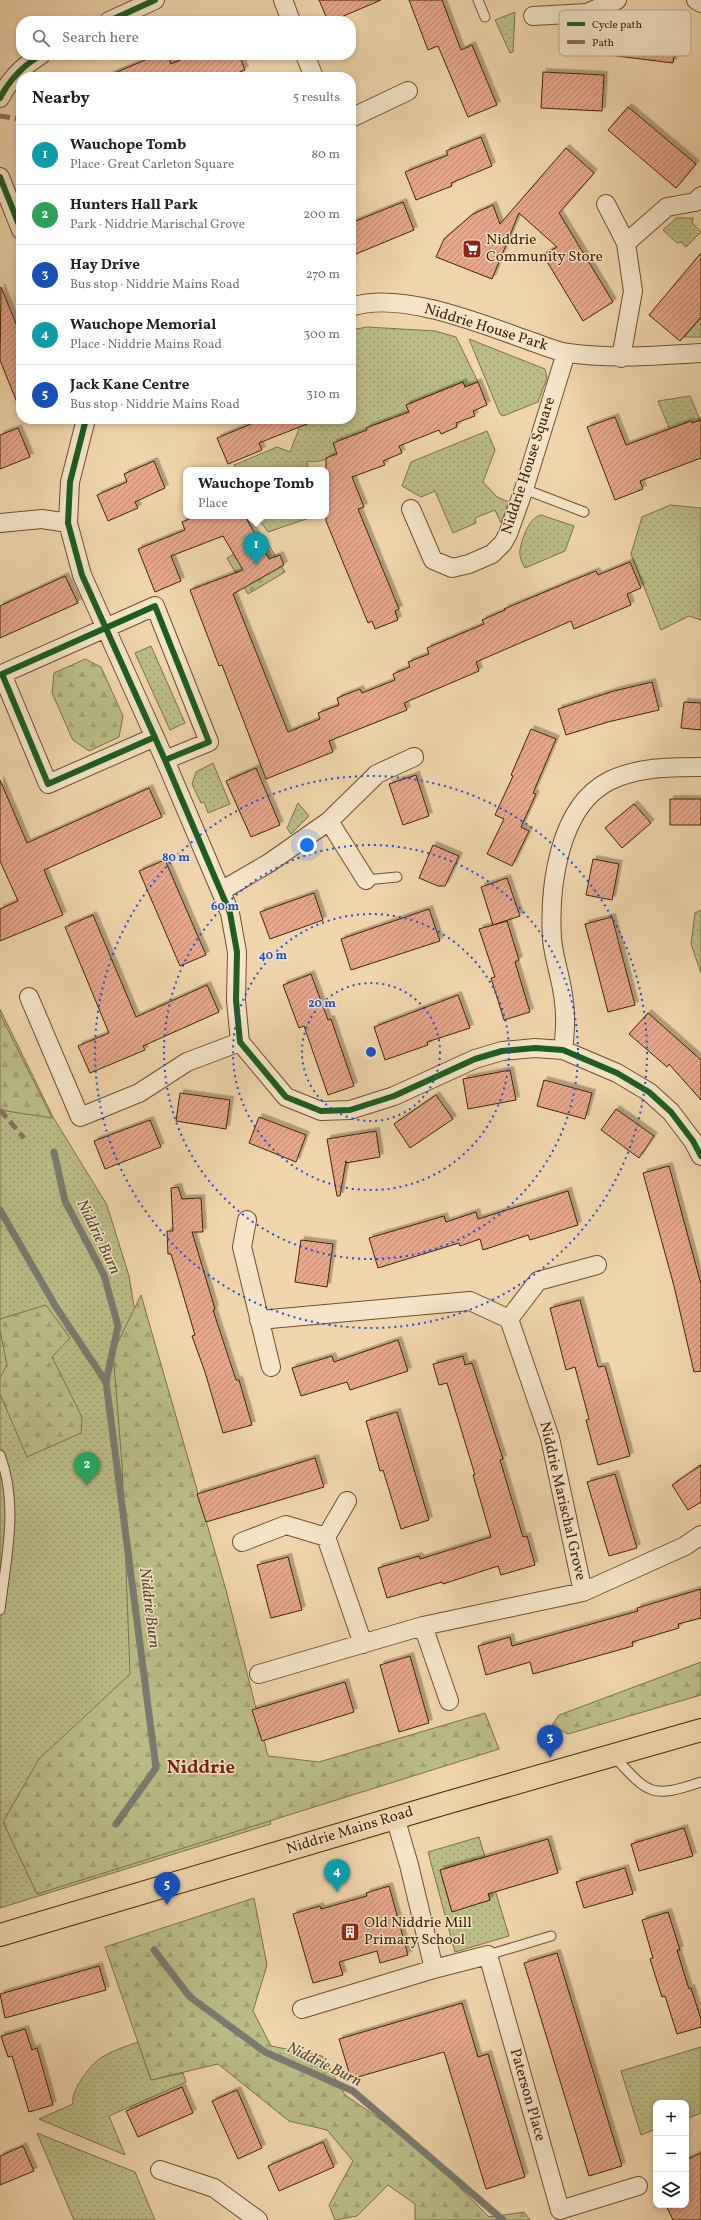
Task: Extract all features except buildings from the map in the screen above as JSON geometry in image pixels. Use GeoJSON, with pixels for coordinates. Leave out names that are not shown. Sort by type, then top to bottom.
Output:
{"type":"FeatureCollection","features":[{"type":"Feature","properties":{"kind":"main road","name":"Niddrie Mains Road"},"geometry":{"type":"LineString","coordinates":[[1,1933],[612,1754],[701,1730]]}},
{"type":"Feature","properties":{"kind":"street"},"geometry":{"type":"LineString","coordinates":[[117,12],[155,0]]}},
{"type":"Feature","properties":{"kind":"street"},"geometry":{"type":"LineString","coordinates":[[283,0],[289,16]]}},
{"type":"Feature","properties":{"kind":"street"},"geometry":{"type":"LineString","coordinates":[[594,10],[616,0]]}},
{"type":"Feature","properties":{"kind":"street"},"geometry":{"type":"LineString","coordinates":[[696,0],[701,3]]}},
{"type":"Feature","properties":{"kind":"street"},"geometry":{"type":"LineString","coordinates":[[533,16],[559,15]]}},
{"type":"Feature","properties":{"kind":"street"},"geometry":{"type":"LineString","coordinates":[[18,72],[33,60]]}},
{"type":"Feature","properties":{"kind":"street"},"geometry":{"type":"LineString","coordinates":[[307,60],[312,72]]}},
{"type":"Feature","properties":{"kind":"street"},"geometry":{"type":"LineString","coordinates":[[0,98],[8,82],[16,74]]}},
{"type":"Feature","properties":{"kind":"street"},"geometry":{"type":"LineString","coordinates":[[356,116],[408,92]]}},
{"type":"Feature","properties":{"kind":"street"},"geometry":{"type":"LineString","coordinates":[[0,177],[16,217]]}},
{"type":"Feature","properties":{"kind":"street"},"geometry":{"type":"LineString","coordinates":[[626,243],[667,207],[695,202],[701,196]]}},
{"type":"Feature","properties":{"kind":"street"},"geometry":{"type":"LineString","coordinates":[[606,204],[626,243],[633,291],[621,358]]}},
{"type":"Feature","properties":{"kind":"street","name":"Niddrie House Park"},"geometry":{"type":"LineString","coordinates":[[356,305],[362,303],[407,304],[448,313],[566,353],[621,358],[701,353]]}},
{"type":"Feature","properties":{"kind":"street","name":"Niddrie House Square"},"geometry":{"type":"LineString","coordinates":[[412,509],[433,560],[452,568],[469,564],[492,554],[503,543],[508,534],[524,489],[566,353]]}},
{"type":"Feature","properties":{"kind":"street"},"geometry":{"type":"LineString","coordinates":[[85,424],[70,482],[68,523],[82,575],[155,737],[230,913],[237,952],[236,1000],[240,1042],[286,1097],[321,1111],[350,1110],[394,1096],[475,1059],[502,1051],[535,1048],[563,1050],[587,1058],[618,1073],[649,1092],[671,1112],[693,1141],[701,1156]]}},
{"type":"Feature","properties":{"kind":"street"},"geometry":{"type":"LineString","coordinates":[[0,522],[42,519],[68,523]]}},
{"type":"Feature","properties":{"kind":"street"},"geometry":{"type":"LineString","coordinates":[[155,737],[48,784],[2,674],[155,606],[209,742],[165,760]]}},
{"type":"Feature","properties":{"kind":"street"},"geometry":{"type":"LineString","coordinates":[[221,891],[269,863],[329,821],[377,774],[414,757]]}},
{"type":"Feature","properties":{"kind":"street"},"geometry":{"type":"LineString","coordinates":[[563,1050],[564,1001],[552,939],[552,903],[557,866],[564,838],[575,811],[596,789],[608,781],[631,772],[668,767],[701,767]]}},
{"type":"Feature","properties":{"kind":"street"},"geometry":{"type":"LineString","coordinates":[[329,821],[366,880]]}},
{"type":"Feature","properties":{"kind":"street"},"geometry":{"type":"LineString","coordinates":[[29,997],[80,1117],[139,1093],[187,1062],[240,1042]]}},
{"type":"Feature","properties":{"kind":"street"},"geometry":{"type":"LineString","coordinates":[[247,1220],[242,1247],[271,1367]]}},
{"type":"Feature","properties":{"kind":"street"},"geometry":{"type":"LineString","coordinates":[[259,1320],[470,1300],[509,1319],[538,1281],[598,1265]]}},
{"type":"Feature","properties":{"kind":"street","name":"Niddrie Marischal Grove"},"geometry":{"type":"LineString","coordinates":[[509,1319],[550,1438],[583,1592]]}},
{"type":"Feature","properties":{"kind":"street"},"geometry":{"type":"LineString","coordinates":[[347,1501],[326,1538],[362,1644]]}},
{"type":"Feature","properties":{"kind":"street"},"geometry":{"type":"LineString","coordinates":[[242,1542],[286,1525],[326,1538]]}},
{"type":"Feature","properties":{"kind":"street","name":"Niddrie Marischal Grove"},"geometry":{"type":"LineString","coordinates":[[259,1674],[423,1626],[583,1592],[685,1546],[701,1535]]}},
{"type":"Feature","properties":{"kind":"street"},"geometry":{"type":"LineString","coordinates":[[423,1626],[449,1701]]}},
{"type":"Feature","properties":{"kind":"street"},"geometry":{"type":"LineString","coordinates":[[395,1818],[409,1865],[434,1969]]}},
{"type":"Feature","properties":{"kind":"street"},"geometry":{"type":"LineString","coordinates":[[302,2009],[434,1969],[488,1955]]}},
{"type":"Feature","properties":{"kind":"street","name":"Paterson Place"},"geometry":{"type":"LineString","coordinates":[[488,1955],[560,2210],[638,2186]]}},
{"type":"Feature","properties":{"kind":"street"},"geometry":{"type":"LineString","coordinates":[[160,2170],[214,2188],[258,2220]]}},
{"type":"Feature","properties":{"kind":"lane"},"geometry":{"type":"LineString","coordinates":[[478,0],[485,17]]}},
{"type":"Feature","properties":{"kind":"lane"},"geometry":{"type":"LineString","coordinates":[[524,489],[584,512]]}},
{"type":"Feature","properties":{"kind":"lane"},"geometry":{"type":"LineString","coordinates":[[366,880],[397,877]]}},
{"type":"Feature","properties":{"kind":"lane"},"geometry":{"type":"LineString","coordinates":[[0,1455],[7,1473],[11,1508],[0,1610]]}},
{"type":"Feature","properties":{"kind":"lane"},"geometry":{"type":"LineString","coordinates":[[612,1754],[640,1785],[660,1793],[701,1782]]}},
{"type":"Feature","properties":{"kind":"lane"},"geometry":{"type":"LineString","coordinates":[[488,1955],[551,1936]]}},
{"type":"Feature","properties":{"kind":"green space"},"geometry":{"type":"Polygon","coordinates":[[[515,12],[513,52],[510,53],[495,20],[515,12]]]}},
{"type":"Feature","properties":{"kind":"green space"},"geometry":{"type":"Polygon","coordinates":[[[676,218],[693,218],[692,223],[701,232],[686,247],[681,242],[677,243],[663,230],[676,218]]]}},
{"type":"Feature","properties":{"kind":"green space"},"geometry":{"type":"Polygon","coordinates":[[[701,317],[701,337],[684,337],[701,317]]]}},
{"type":"Feature","properties":{"kind":"green space"},"geometry":{"type":"Polygon","coordinates":[[[367,327],[435,331],[456,337],[478,382],[465,387],[463,382],[406,405],[409,412],[367,428],[370,437],[330,458],[314,462],[307,461],[308,467],[235,467],[234,465],[277,447],[290,452],[299,429],[297,424],[356,424],[356,329],[367,327]]]}},
{"type":"Feature","properties":{"kind":"green space"},"geometry":{"type":"Polygon","coordinates":[[[469,339],[545,369],[547,378],[538,402],[503,416],[500,414],[469,339]]]}},
{"type":"Feature","properties":{"kind":"green space"},"geometry":{"type":"Polygon","coordinates":[[[690,396],[700,420],[691,423],[690,421],[670,430],[658,401],[690,396]]]}},
{"type":"Feature","properties":{"kind":"green space"},"geometry":{"type":"Polygon","coordinates":[[[487,431],[495,450],[483,482],[497,497],[509,502],[501,523],[495,510],[475,518],[476,523],[453,533],[435,491],[421,497],[402,486],[411,462],[487,431]]]}},
{"type":"Feature","properties":{"kind":"green space"},"geometry":{"type":"Polygon","coordinates":[[[670,505],[701,508],[701,620],[689,616],[661,630],[631,554],[642,517],[670,505]]]}},
{"type":"Feature","properties":{"kind":"green space"},"geometry":{"type":"Polygon","coordinates":[[[541,515],[574,526],[565,551],[525,568],[520,555],[522,540],[533,520],[541,515]]]}},
{"type":"Feature","properties":{"kind":"green space"},"geometry":{"type":"Polygon","coordinates":[[[258,519],[306,519],[268,532],[258,519]]]}},
{"type":"Feature","properties":{"kind":"green space"},"geometry":{"type":"Polygon","coordinates":[[[264,537],[285,572],[248,594],[227,558],[264,537]]]}},
{"type":"Feature","properties":{"kind":"green space"},"geometry":{"type":"Polygon","coordinates":[[[151,646],[185,723],[170,730],[135,653],[151,646]]]}},
{"type":"Feature","properties":{"kind":"green space"},"geometry":{"type":"Polygon","coordinates":[[[85,659],[101,667],[123,716],[119,737],[89,751],[73,740],[52,693],[54,673],[85,659]]]}},
{"type":"Feature","properties":{"kind":"green space"},"geometry":{"type":"Polygon","coordinates":[[[213,763],[230,804],[208,813],[204,802],[201,803],[192,784],[196,772],[213,763]]]}},
{"type":"Feature","properties":{"kind":"green space"},"geometry":{"type":"Polygon","coordinates":[[[298,803],[309,816],[291,834],[287,828],[298,803]]]}},
{"type":"Feature","properties":{"kind":"green space"},"geometry":{"type":"Polygon","coordinates":[[[701,910],[701,973],[691,944],[695,913],[701,910]]]}},
{"type":"Feature","properties":{"kind":"green space"},"geometry":{"type":"Polygon","coordinates":[[[0,1009],[53,1117],[107,1205],[129,1276],[153,1420],[217,1665],[271,1824],[0,1908],[0,1009]]]}},
{"type":"Feature","properties":{"kind":"green space"},"geometry":{"type":"Polygon","coordinates":[[[0,1014],[52,1118],[0,1110],[0,1014]]]}},
{"type":"Feature","properties":{"kind":"green space"},"geometry":{"type":"Polygon","coordinates":[[[141,1295],[226,1590],[268,1756],[319,1762],[485,1713],[499,1749],[37,1894],[3,1822],[39,1759],[130,1674],[122,1464],[113,1352],[141,1295]]]}},
{"type":"Feature","properties":{"kind":"green space"},"geometry":{"type":"Polygon","coordinates":[[[46,1305],[70,1338],[52,1357],[82,1417],[81,1433],[27,1457],[0,1394],[0,1378],[7,1365],[0,1330],[0,1319],[46,1305]]]}},
{"type":"Feature","properties":{"kind":"green space"},"geometry":{"type":"Polygon","coordinates":[[[701,1662],[701,1695],[568,1734],[552,1725],[559,1715],[701,1662]]]}},
{"type":"Feature","properties":{"kind":"green space"},"geometry":{"type":"Polygon","coordinates":[[[479,1837],[509,1936],[455,1952],[428,1852],[479,1837]],[[477,1859],[440,1870],[452,1911],[490,1900],[477,1859]]]}},
{"type":"Feature","properties":{"kind":"green space"},"geometry":{"type":"Polygon","coordinates":[[[254,1898],[267,1965],[253,2011],[271,2046],[322,2056],[345,2095],[419,2146],[489,2217],[524,2212],[530,2220],[415,2220],[415,2204],[388,2185],[357,2216],[335,2220],[329,2205],[353,2161],[327,2130],[289,2121],[218,2064],[151,2080],[105,1947],[254,1898]]]}},
{"type":"Feature","properties":{"kind":"green space"},"geometry":{"type":"Polygon","coordinates":[[[138,2042],[151,2080],[183,2073],[186,2082],[109,2116],[125,2155],[39,2119],[73,2104],[73,2098],[78,2084],[88,2070],[99,2059],[121,2048],[138,2042]]]}},
{"type":"Feature","properties":{"kind":"green space"},"geometry":{"type":"Polygon","coordinates":[[[701,2047],[701,2113],[689,2118],[689,2100],[653,2100],[653,2130],[641,2135],[621,2071],[701,2047]]]}},
{"type":"Feature","properties":{"kind":"green space"},"geometry":{"type":"Polygon","coordinates":[[[37,2133],[135,2172],[155,2220],[74,2220],[37,2133]]]}},
{"type":"Feature","properties":{"kind":"waterway","name":"Niddrie Burn"},"geometry":{"type":"LineString","coordinates":[[54,1152],[65,1201],[104,1275],[118,1326],[106,1382],[156,1768],[116,1824]]}},
{"type":"Feature","properties":{"kind":"waterway","name":"Niddrie Burn"},"geometry":{"type":"LineString","coordinates":[[0,1210],[56,1307],[106,1382]]}},
{"type":"Feature","properties":{"kind":"waterway","name":"Niddrie Burn"},"geometry":{"type":"LineString","coordinates":[[154,1950],[190,1997],[265,2052],[353,2091],[503,2220]]}},
{"type":"Feature","properties":{"kind":"marked path"},"geometry":{"type":"LineString","coordinates":[[0,116],[16,118]]}},
{"type":"Feature","properties":{"kind":"marked path"},"geometry":{"type":"LineString","coordinates":[[0,1110],[24,1138]]}},
{"type":"Feature","properties":{"kind":"cycle path"},"geometry":{"type":"LineString","coordinates":[[120,16],[155,0]]}},
{"type":"Feature","properties":{"kind":"cycle path"},"geometry":{"type":"LineString","coordinates":[[19,72],[34,60]]}},
{"type":"Feature","properties":{"kind":"cycle path"},"geometry":{"type":"LineString","coordinates":[[0,98],[16,75]]}},
{"type":"Feature","properties":{"kind":"cycle path"},"geometry":{"type":"LineString","coordinates":[[0,177],[16,217]]}},
{"type":"Feature","properties":{"kind":"cycle path"},"geometry":{"type":"LineString","coordinates":[[85,424],[70,482],[68,523],[82,575],[165,760],[230,913],[237,952],[236,1000],[240,1042],[286,1097],[321,1111],[350,1110],[394,1096],[475,1059],[502,1051],[535,1048],[563,1050],[617,1073],[649,1092],[671,1112],[693,1141],[701,1156]]}},
{"type":"Feature","properties":{"kind":"cycle path"},"geometry":{"type":"LineString","coordinates":[[155,737],[48,784],[2,674],[155,606],[209,742],[165,760]]}},
{"type":"Feature","properties":{"kind":"place","name":"Niddrie Community Store"},"geometry":{"type":"Point","coordinates":[472,249]}},
{"type":"Feature","properties":{"kind":"place","name":"Wauchope Tomb"},"geometry":{"type":"Point","coordinates":[256,565]}},
{"type":"Feature","properties":{"kind":"place","name":"Hunters Hall Park"},"geometry":{"type":"Point","coordinates":[87,1485]}},
{"type":"Feature","properties":{"kind":"place","name":"Hay Drive"},"geometry":{"type":"Point","coordinates":[550,1758]}},
{"type":"Feature","properties":{"kind":"place","name":"Wauchope Memorial"},"geometry":{"type":"Point","coordinates":[337,1892]}},
{"type":"Feature","properties":{"kind":"place","name":"Jack Kane Centre"},"geometry":{"type":"Point","coordinates":[167,1905]}},
{"type":"Feature","properties":{"kind":"place","name":"Old Niddrie Mill Primary School"},"geometry":{"type":"Point","coordinates":[350,1932]}},
{"type":"Feature","properties":{"kind":"district","name":"Niddrie"},"geometry":{"type":"Point","coordinates":[201,1768]}}]}
